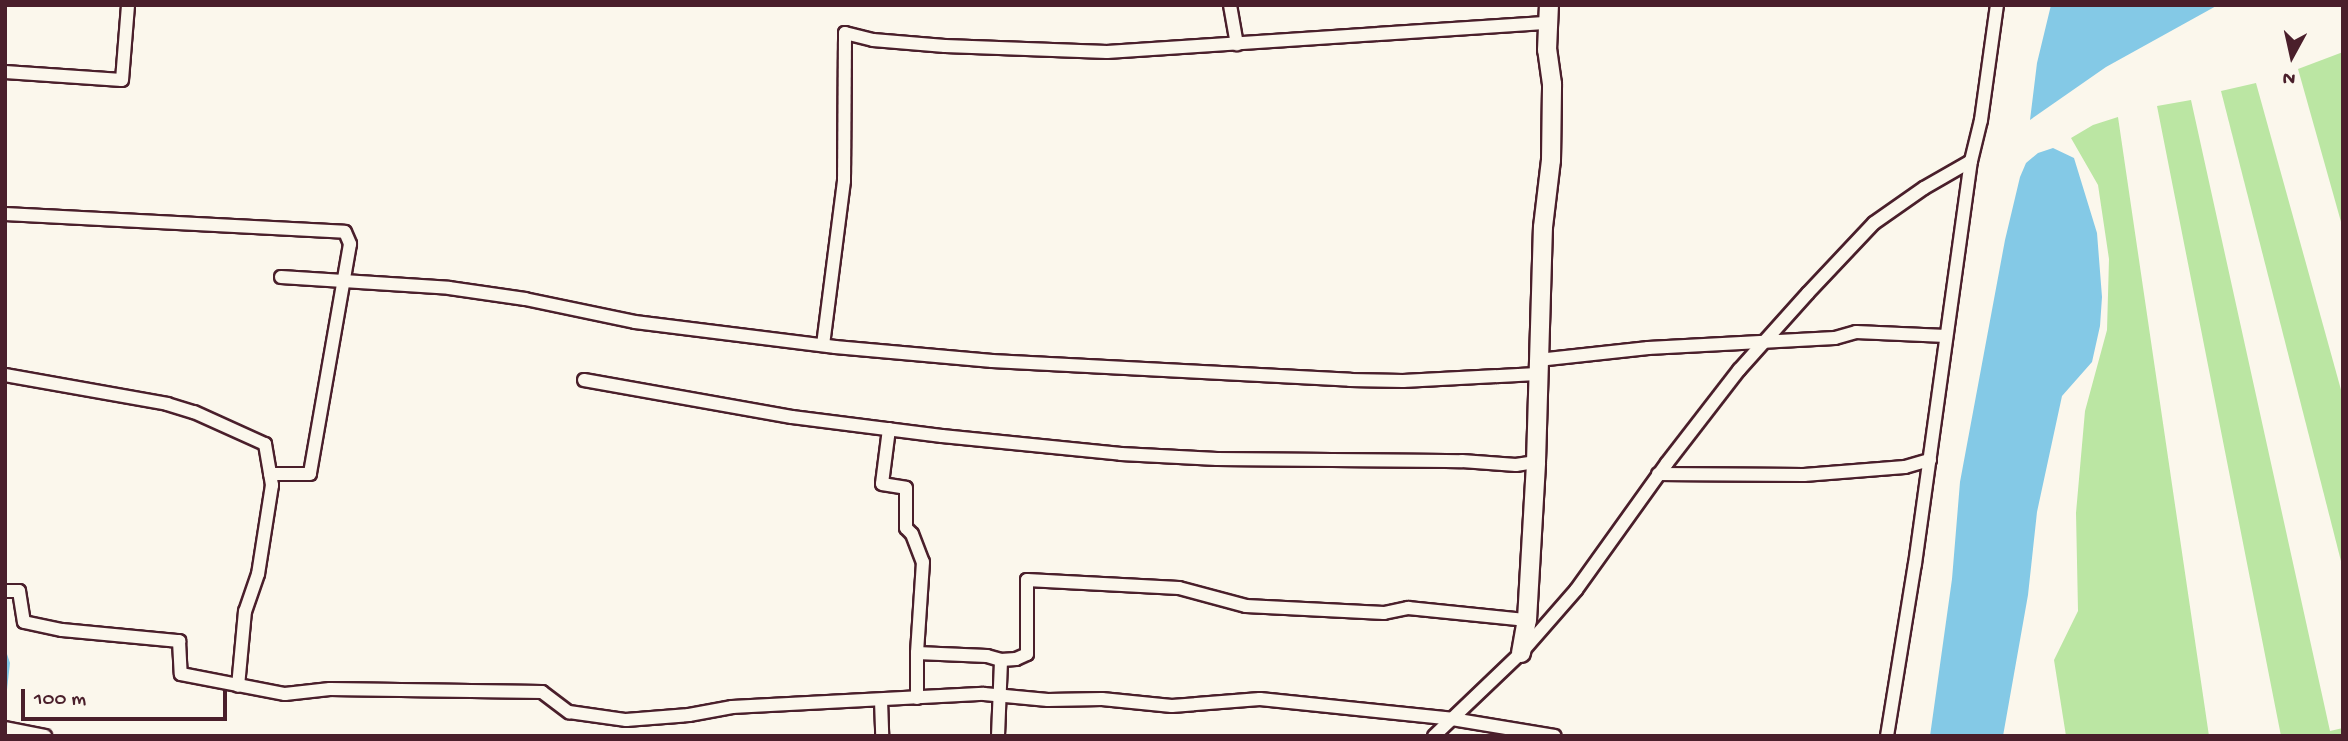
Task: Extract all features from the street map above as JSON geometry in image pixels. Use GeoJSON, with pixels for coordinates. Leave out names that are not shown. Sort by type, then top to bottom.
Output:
{"type":"FeatureCollection","features":[{"type":"Feature","properties":{"kind":"street"},"geometry":{"type":"LineString","coordinates":[[5,72],[122,79],[128,5]]}},
{"type":"Feature","properties":{"kind":"street"},"geometry":{"type":"LineString","coordinates":[[1230,5],[1237,44]]}},
{"type":"Feature","properties":{"kind":"street"},"geometry":{"type":"LineString","coordinates":[[1887,736],[1930,460],[1971,161],[1981,120],[1997,5]]}},
{"type":"Feature","properties":{"kind":"street"},"geometry":{"type":"LineString","coordinates":[[823,345],[844,181],[845,33],[873,40],[945,46],[1107,52],[1237,44],[1549,14],[1551,160],[1543,227],[1542,323],[1527,620],[1521,653]]}},
{"type":"Feature","properties":{"kind":"street"},"geometry":{"type":"LineString","coordinates":[[1434,736],[1521,653],[1576,590],[1658,474],[1765,340],[1874,223],[1924,188],[1971,161]]}},
{"type":"Feature","properties":{"kind":"street"},"geometry":{"type":"LineString","coordinates":[[5,214],[345,232],[351,244],[310,474],[270,474]]}},
{"type":"Feature","properties":{"kind":"street"},"geometry":{"type":"LineString","coordinates":[[281,277],[449,288],[525,299],[635,322],[823,345],[1151,372],[1253,373],[1350,380],[1403,381],[1765,340],[1835,338],[1856,332],[1946,336]]}},
{"type":"Feature","properties":{"kind":"street"},"geometry":{"type":"LineString","coordinates":[[5,375],[167,404],[194,412],[265,444],[272,485],[268,523],[258,574],[245,611],[238,686]]}},
{"type":"Feature","properties":{"kind":"street"},"geometry":{"type":"LineString","coordinates":[[584,380],[792,417],[1149,456],[1325,462],[1462,461],[1516,465],[1536,462]]}},
{"type":"Feature","properties":{"kind":"street"},"geometry":{"type":"LineString","coordinates":[[889,429],[882,484],[906,488],[906,528],[912,534],[923,562],[917,698]]}},
{"type":"Feature","properties":{"kind":"street"},"geometry":{"type":"LineString","coordinates":[[1658,474],[1804,475],[1905,467],[1930,460]]}},
{"type":"Feature","properties":{"kind":"street"},"geometry":{"type":"LineString","coordinates":[[917,653],[987,656],[1001,660],[1016,659],[1027,654],[1027,580],[1179,588],[1246,606],[1384,613],[1408,608],[1527,620]]}},
{"type":"Feature","properties":{"kind":"street"},"geometry":{"type":"LineString","coordinates":[[5,591],[19,591],[24,622],[62,630],[178,641],[181,674],[285,694],[330,690],[542,692],[569,712],[626,720],[689,715],[732,707],[999,695],[1172,706],[1260,699],[1452,719],[1555,736]]}},
{"type":"Feature","properties":{"kind":"street"},"geometry":{"type":"LineString","coordinates":[[998,736],[1001,660]]}},
{"type":"Feature","properties":{"kind":"street"},"geometry":{"type":"LineString","coordinates":[[881,700],[882,736]]}},
{"type":"Feature","properties":{"kind":"street"},"geometry":{"type":"LineString","coordinates":[[5,728],[36,735]]}},
{"type":"Feature","properties":{"kind":"green space"},"geometry":{"type":"Polygon","coordinates":[[[2343,52],[2343,229],[2298,69],[2343,52]]]}},
{"type":"Feature","properties":{"kind":"green space"},"geometry":{"type":"Polygon","coordinates":[[[2256,83],[2343,397],[2343,569],[2221,91],[2256,83]]]}},
{"type":"Feature","properties":{"kind":"green space"},"geometry":{"type":"Polygon","coordinates":[[[2191,100],[2330,731],[2343,728],[2343,736],[2281,736],[2157,106],[2191,100]]]}},
{"type":"Feature","properties":{"kind":"green space"},"geometry":{"type":"Polygon","coordinates":[[[2118,117],[2209,736],[2066,736],[2054,660],[2078,611],[2076,513],[2085,411],[2107,330],[2109,259],[2098,185],[2071,138],[2093,125],[2118,117]]]}},
{"type":"Feature","properties":{"kind":"water"},"geometry":{"type":"Polygon","coordinates":[[[2051,5],[2218,5],[2106,67],[2030,120],[2037,63],[2051,5]]]}},
{"type":"Feature","properties":{"kind":"water"},"geometry":{"type":"Polygon","coordinates":[[[2053,148],[2074,158],[2097,233],[2102,297],[2100,326],[2092,362],[2062,396],[2037,512],[2028,595],[2003,736],[1930,736],[1952,579],[1960,482],[2005,240],[2020,177],[2026,163],[2038,153],[2053,148]]]}},
{"type":"Feature","properties":{"kind":"water"},"geometry":{"type":"Polygon","coordinates":[[[5,648],[10,663],[5,707],[5,648]]]}}]}
